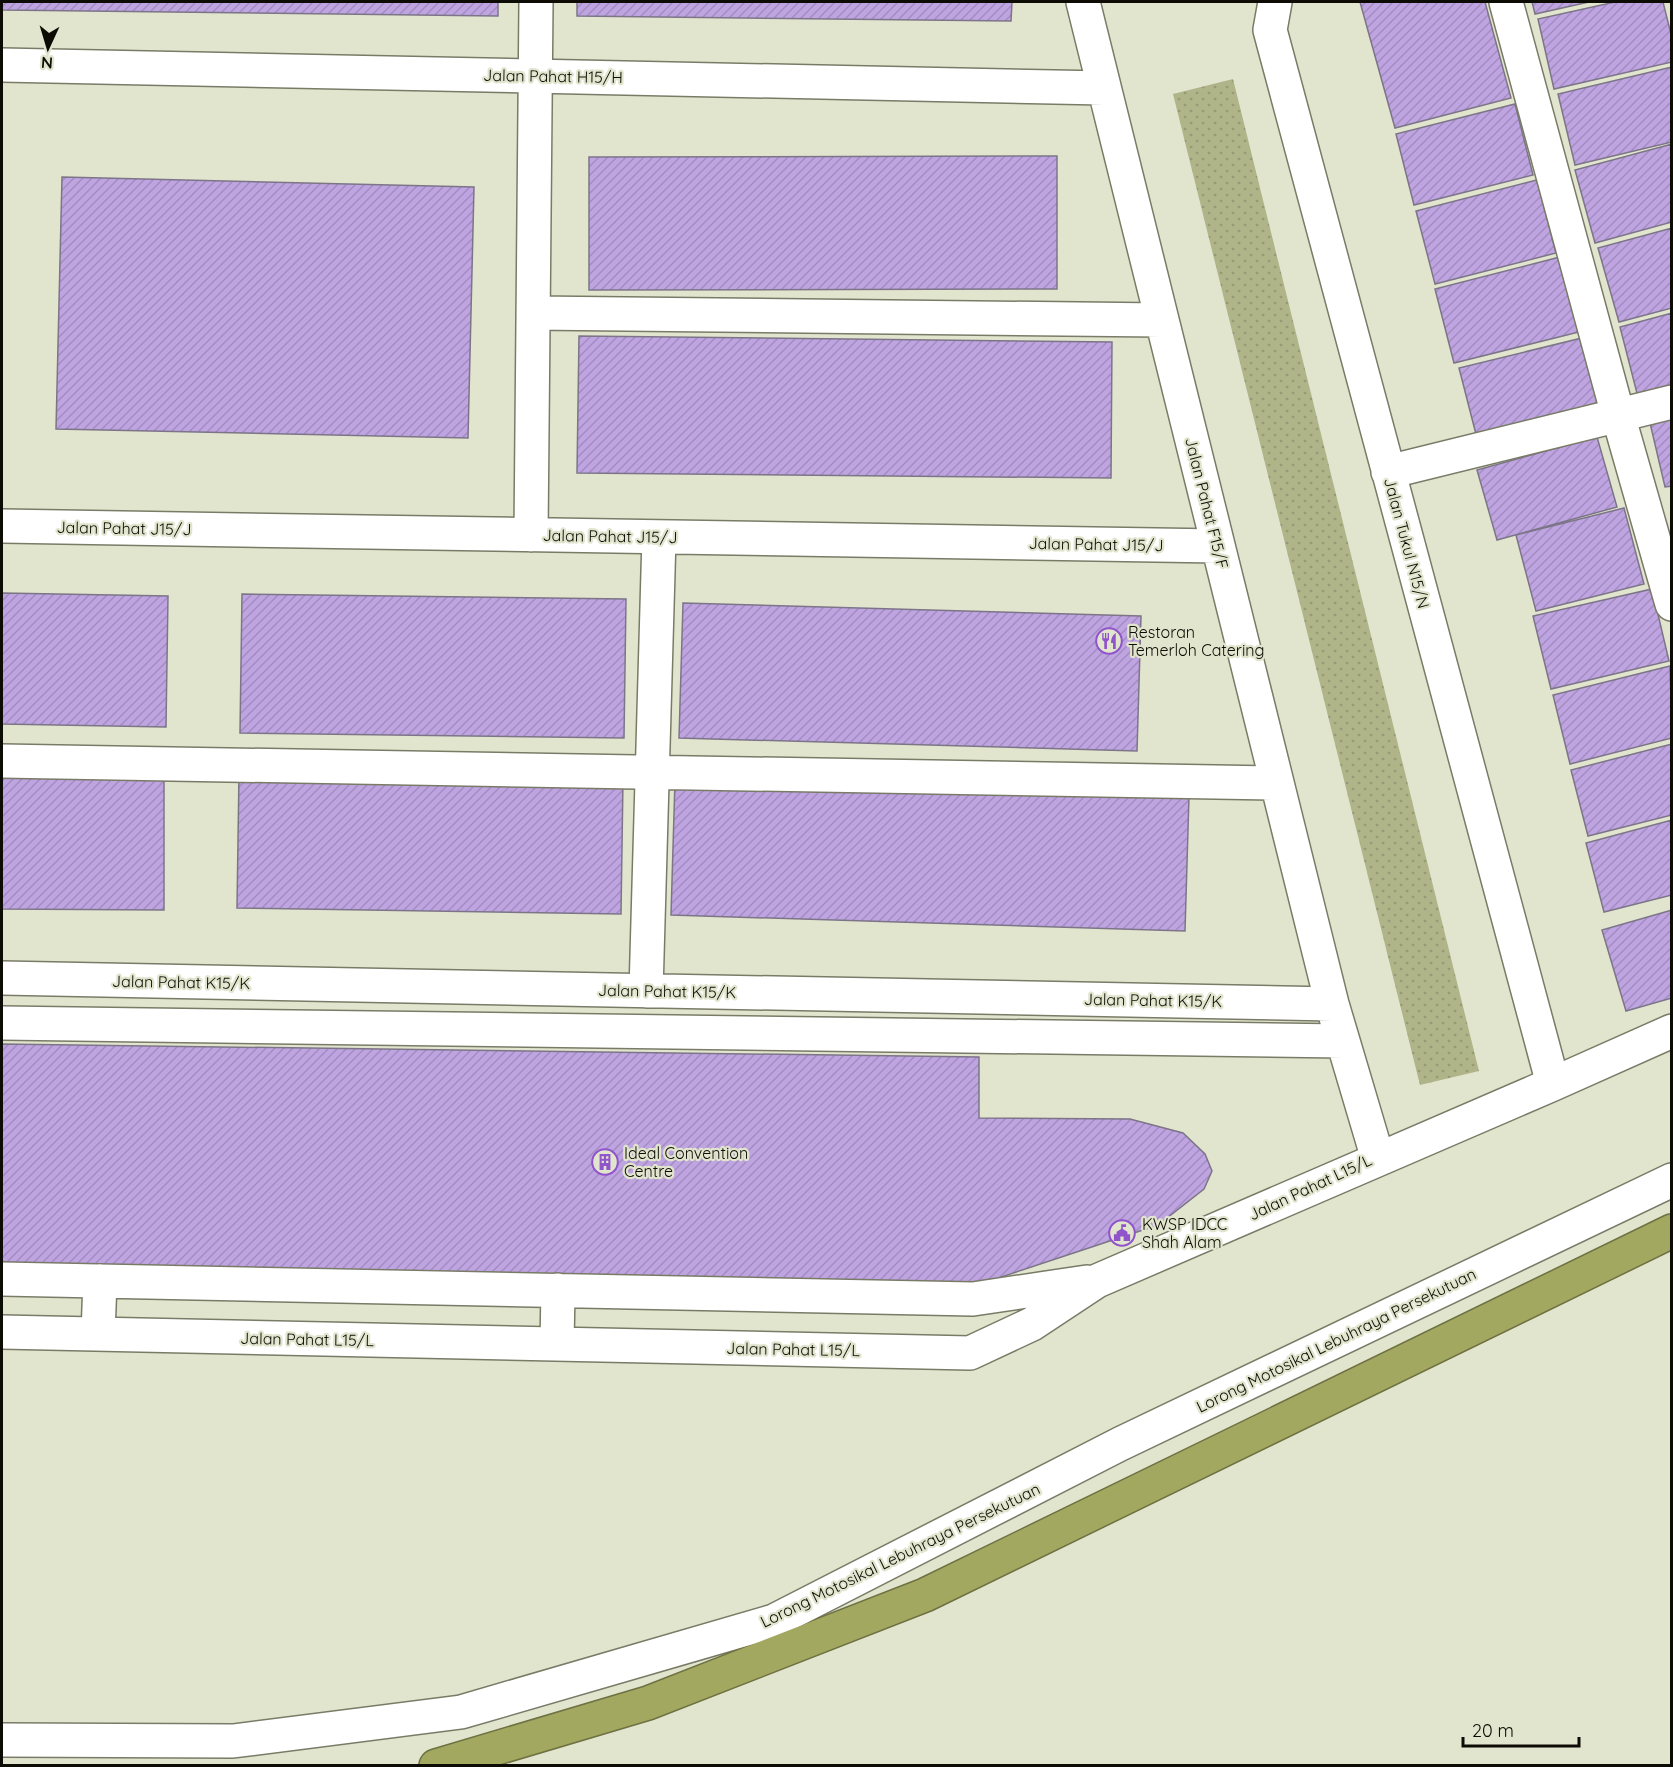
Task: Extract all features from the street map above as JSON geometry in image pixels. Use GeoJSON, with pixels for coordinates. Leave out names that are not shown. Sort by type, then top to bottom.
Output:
{"type":"FeatureCollection","features":[{"type":"Feature","properties":{"kind":"highway"},"geometry":{"type":"LineString","coordinates":[[436,1766],[648,1703],[925,1595],[1671,1231]]}},
{"type":"Feature","properties":{"kind":"street"},"geometry":{"type":"LineString","coordinates":[[531,535],[536,2]]}},
{"type":"Feature","properties":{"kind":"street","name":"Jalan Pahat F15/F"},"geometry":{"type":"LineString","coordinates":[[1083,2],[1332,1004]]}},
{"type":"Feature","properties":{"kind":"street","name":"Jalan Tukul N15/N"},"geometry":{"type":"LineString","coordinates":[[1275,2],[1270,30],[1552,1084]]}},
{"type":"Feature","properties":{"kind":"street"},"geometry":{"type":"LineString","coordinates":[[1506,2],[1671,604]]}},
{"type":"Feature","properties":{"kind":"street","name":"Jalan Pahat H15/H"},"geometry":{"type":"LineString","coordinates":[[2,65],[1104,88]]}},
{"type":"Feature","properties":{"kind":"street"},"geometry":{"type":"LineString","coordinates":[[533,313],[1162,320]]}},
{"type":"Feature","properties":{"kind":"street"},"geometry":{"type":"LineString","coordinates":[[1388,472],[1671,402]]}},
{"type":"Feature","properties":{"kind":"street","name":"Jalan Pahat J15/J"},"geometry":{"type":"LineString","coordinates":[[2,526],[1218,546]]}},
{"type":"Feature","properties":{"kind":"street"},"geometry":{"type":"LineString","coordinates":[[646,991],[659,537]]}},
{"type":"Feature","properties":{"kind":"street"},"geometry":{"type":"LineString","coordinates":[[2,761],[1277,783]]}},
{"type":"Feature","properties":{"kind":"street","name":"Jalan Pahat K15/K"},"geometry":{"type":"LineString","coordinates":[[2,978],[1332,1004]]}},
{"type":"Feature","properties":{"kind":"street","name":"Jalan Pahat L15/L"},"geometry":{"type":"LineString","coordinates":[[2,1332],[970,1353],[1032,1324],[1097,1281],[1378,1159],[1332,1004]]}},
{"type":"Feature","properties":{"kind":"street"},"geometry":{"type":"LineString","coordinates":[[2,1023],[1343,1041]]}},
{"type":"Feature","properties":{"kind":"street"},"geometry":{"type":"LineString","coordinates":[[1378,1159],[1671,1031]]}},
{"type":"Feature","properties":{"kind":"street","name":"Lorong Motosikal Lebuhraya Persekutuan"},"geometry":{"type":"LineString","coordinates":[[2,1740],[233,1741],[461,1712],[774,1622],[1120,1444],[1671,1180]]}},
{"type":"Feature","properties":{"kind":"street"},"geometry":{"type":"LineString","coordinates":[[2,1279],[973,1299],[1097,1281]]}},
{"type":"Feature","properties":{"kind":"street"},"geometry":{"type":"LineString","coordinates":[[98,1334],[100,1281]]}},
{"type":"Feature","properties":{"kind":"street"},"geometry":{"type":"LineString","coordinates":[[557,1344],[558,1290]]}},
{"type":"Feature","properties":{"kind":"green space"},"geometry":{"type":"Polygon","coordinates":[[[1233,79],[1479,1071],[1420,1085],[1173,94],[1233,79]]]}},
{"type":"Feature","properties":{"kind":"building"},"geometry":{"type":"Polygon","coordinates":[[[2,2],[498,2],[498,16],[2,10],[2,2]]]}},
{"type":"Feature","properties":{"kind":"building"},"geometry":{"type":"Polygon","coordinates":[[[577,2],[1012,2],[1011,21],[577,16],[577,2]]]}},
{"type":"Feature","properties":{"kind":"building"},"geometry":{"type":"Polygon","coordinates":[[[1360,2],[1485,2],[1511,98],[1395,128],[1360,2]]]}},
{"type":"Feature","properties":{"kind":"building"},"geometry":{"type":"Polygon","coordinates":[[[1532,2],[1589,2],[1535,14],[1532,2]]]}},
{"type":"Feature","properties":{"kind":"building"},"geometry":{"type":"Polygon","coordinates":[[[1615,2],[1663,2],[1672,38],[1672,62],[1554,89],[1538,19],[1615,2]]]}},
{"type":"Feature","properties":{"kind":"building"},"geometry":{"type":"Polygon","coordinates":[[[1672,67],[1672,142],[1575,165],[1558,94],[1672,67]]]}},
{"type":"Feature","properties":{"kind":"building"},"geometry":{"type":"Polygon","coordinates":[[[1515,104],[1533,175],[1414,205],[1396,134],[1515,104]]]}},
{"type":"Feature","properties":{"kind":"building"},"geometry":{"type":"Polygon","coordinates":[[[1672,144],[1672,222],[1595,243],[1575,170],[1672,144]]]}},
{"type":"Feature","properties":{"kind":"building"},"geometry":{"type":"Polygon","coordinates":[[[1057,156],[1057,289],[589,290],[589,157],[1057,156]]]}},
{"type":"Feature","properties":{"kind":"building"},"geometry":{"type":"Polygon","coordinates":[[[62,177],[474,187],[468,438],[56,429],[62,177]]]}},
{"type":"Feature","properties":{"kind":"building"},"geometry":{"type":"Polygon","coordinates":[[[1537,180],[1556,253],[1435,284],[1416,211],[1537,180]]]}},
{"type":"Feature","properties":{"kind":"building"},"geometry":{"type":"Polygon","coordinates":[[[1672,228],[1672,308],[1619,322],[1598,248],[1672,228]]]}},
{"type":"Feature","properties":{"kind":"building"},"geometry":{"type":"Polygon","coordinates":[[[1560,257],[1579,332],[1454,363],[1435,289],[1560,257]]]}},
{"type":"Feature","properties":{"kind":"building"},"geometry":{"type":"Polygon","coordinates":[[[1672,313],[1672,392],[1639,401],[1620,327],[1672,313]]]}},
{"type":"Feature","properties":{"kind":"building"},"geometry":{"type":"Polygon","coordinates":[[[579,336],[1112,342],[1111,478],[577,473],[579,336]]]}},
{"type":"Feature","properties":{"kind":"building"},"geometry":{"type":"Polygon","coordinates":[[[1582,338],[1601,413],[1478,442],[1459,368],[1582,338]]]}},
{"type":"Feature","properties":{"kind":"building"},"geometry":{"type":"Polygon","coordinates":[[[1672,418],[1672,486],[1665,487],[1650,423],[1672,418]]]}},
{"type":"Feature","properties":{"kind":"building"},"geometry":{"type":"Polygon","coordinates":[[[1597,437],[1617,507],[1497,540],[1477,470],[1597,437]]]}},
{"type":"Feature","properties":{"kind":"building"},"geometry":{"type":"Polygon","coordinates":[[[1624,508],[1644,584],[1536,611],[1516,535],[1624,508]]]}},
{"type":"Feature","properties":{"kind":"building"},"geometry":{"type":"Polygon","coordinates":[[[1652,589],[1669,661],[1551,689],[1533,616],[1652,589]]]}},
{"type":"Feature","properties":{"kind":"building"},"geometry":{"type":"Polygon","coordinates":[[[2,593],[168,596],[166,727],[2,724],[2,593]]]}},
{"type":"Feature","properties":{"kind":"building"},"geometry":{"type":"Polygon","coordinates":[[[242,594],[626,599],[624,738],[240,733],[242,594]]]}},
{"type":"Feature","properties":{"kind":"building"},"geometry":{"type":"Polygon","coordinates":[[[683,603],[1141,616],[1137,751],[679,738],[683,603]]]}},
{"type":"Feature","properties":{"kind":"building"},"geometry":{"type":"Polygon","coordinates":[[[1670,666],[1672,738],[1570,764],[1553,695],[1670,666]]]}},
{"type":"Feature","properties":{"kind":"building"},"geometry":{"type":"Polygon","coordinates":[[[1672,744],[1672,815],[1588,836],[1571,770],[1672,744]]]}},
{"type":"Feature","properties":{"kind":"building"},"geometry":{"type":"Polygon","coordinates":[[[239,774],[623,780],[621,914],[237,908],[239,774]]]}},
{"type":"Feature","properties":{"kind":"building"},"geometry":{"type":"Polygon","coordinates":[[[2,777],[164,778],[164,910],[2,909],[2,777]]]}},
{"type":"Feature","properties":{"kind":"building"},"geometry":{"type":"Polygon","coordinates":[[[675,780],[1189,796],[1185,931],[671,915],[675,780]]]}},
{"type":"Feature","properties":{"kind":"building"},"geometry":{"type":"Polygon","coordinates":[[[1672,820],[1672,895],[1604,912],[1586,843],[1672,820]]]}},
{"type":"Feature","properties":{"kind":"building"},"geometry":{"type":"Polygon","coordinates":[[[1672,910],[1672,998],[1626,1011],[1602,930],[1672,910]]]}},
{"type":"Feature","properties":{"kind":"building","name":"Ideal Convention Centre"},"geometry":{"type":"Polygon","coordinates":[[[2,1044],[979,1057],[979,1118],[1130,1119],[1183,1133],[1205,1154],[1212,1171],[1204,1189],[1158,1225],[968,1288],[2,1269],[2,1044]]]}},
{"type":"Feature","properties":{"kind":"place","name":"Restoran Temerloh Catering"},"geometry":{"type":"Point","coordinates":[1109,641]}},
{"type":"Feature","properties":{"kind":"place","name":"Ideal Convention Centre"},"geometry":{"type":"Point","coordinates":[605,1162]}},
{"type":"Feature","properties":{"kind":"place","name":"KWSP IDCC Shah Alam"},"geometry":{"type":"Point","coordinates":[1122,1233]}}]}
